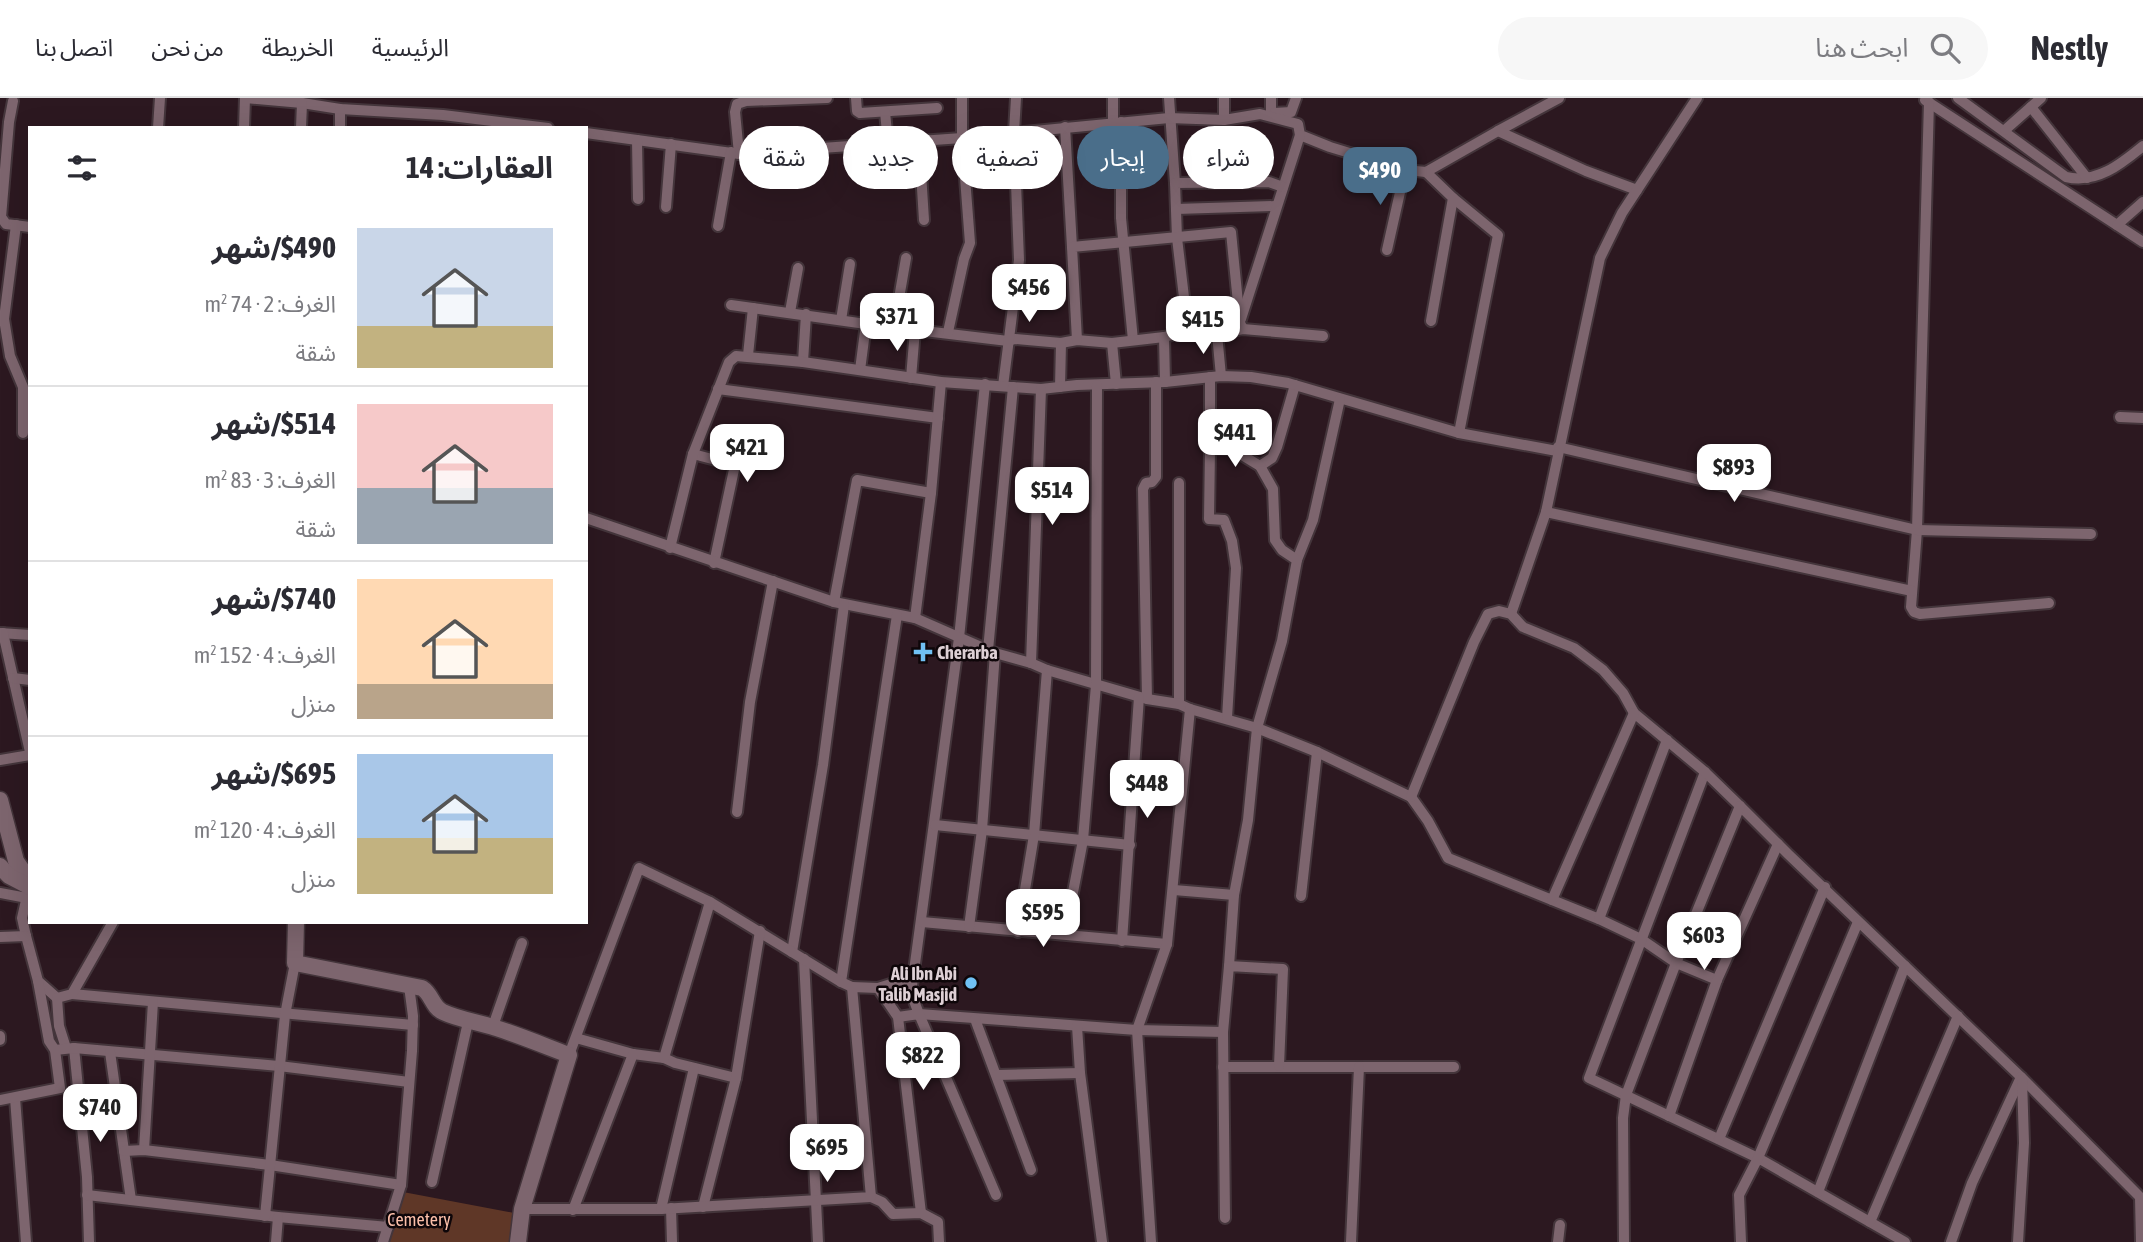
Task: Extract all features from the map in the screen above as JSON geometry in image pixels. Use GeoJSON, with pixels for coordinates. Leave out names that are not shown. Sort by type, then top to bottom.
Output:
{"type":"FeatureCollection","features":[{"type":"Feature","properties":{"kind":"street"},"geometry":{"type":"LineString","coordinates":[[158,126],[160,98]]}},
{"type":"Feature","properties":{"kind":"street"},"geometry":{"type":"LineString","coordinates":[[244,126],[245,98],[341,109],[443,115],[524,126]]}},
{"type":"Feature","properties":{"kind":"street"},"geometry":{"type":"LineString","coordinates":[[718,226],[735,153],[737,104],[746,101],[827,98]]}},
{"type":"Feature","properties":{"kind":"street"},"geometry":{"type":"LineString","coordinates":[[856,98],[857,111],[937,108]]}},
{"type":"Feature","properties":{"kind":"street"},"geometry":{"type":"LineString","coordinates":[[962,98],[962,126]]}},
{"type":"Feature","properties":{"kind":"street"},"geometry":{"type":"LineString","coordinates":[[1014,126],[1016,98]]}},
{"type":"Feature","properties":{"kind":"street"},"geometry":{"type":"LineString","coordinates":[[1113,98],[1133,340]]}},
{"type":"Feature","properties":{"kind":"street"},"geometry":{"type":"LineString","coordinates":[[1169,98],[1177,237],[1188,331]]}},
{"type":"Feature","properties":{"kind":"street"},"geometry":{"type":"LineString","coordinates":[[1224,98],[1224,120]]}},
{"type":"Feature","properties":{"kind":"street"},"geometry":{"type":"LineString","coordinates":[[1271,98],[1271,114]]}},
{"type":"Feature","properties":{"kind":"street"},"geometry":{"type":"LineString","coordinates":[[1077,340],[1065,127],[1169,118],[1224,120],[1291,112],[1296,98]]}},
{"type":"Feature","properties":{"kind":"street"},"geometry":{"type":"LineString","coordinates":[[1300,135],[1405,170],[1426,172],[1559,98]]}},
{"type":"Feature","properties":{"kind":"street"},"geometry":{"type":"LineString","coordinates":[[1511,614],[1546,512],[1600,258],[1622,214],[1697,98]]}},
{"type":"Feature","properties":{"kind":"street"},"geometry":{"type":"LineString","coordinates":[[1958,98],[2066,177],[2087,178],[2116,169],[2143,146]]}},
{"type":"Feature","properties":{"kind":"street"},"geometry":{"type":"LineString","coordinates":[[2005,131],[2041,98]]}},
{"type":"Feature","properties":{"kind":"street"},"geometry":{"type":"LineString","coordinates":[[1926,100],[2143,242]]}},
{"type":"Feature","properties":{"kind":"street"},"geometry":{"type":"LineString","coordinates":[[1926,100],[1917,530],[1911,607],[1914,612],[1920,614],[2049,603]]}},
{"type":"Feature","properties":{"kind":"street"},"geometry":{"type":"LineString","coordinates":[[13,101],[1,217],[6,223],[28,227]]}},
{"type":"Feature","properties":{"kind":"street"},"geometry":{"type":"LineString","coordinates":[[301,126],[302,103]]}},
{"type":"Feature","properties":{"kind":"street"},"geometry":{"type":"LineString","coordinates":[[2031,107],[2087,178]]}},
{"type":"Feature","properties":{"kind":"street"},"geometry":{"type":"LineString","coordinates":[[340,126],[341,109]]}},
{"type":"Feature","properties":{"kind":"street"},"geometry":{"type":"LineString","coordinates":[[885,112],[886,126]]}},
{"type":"Feature","properties":{"kind":"street"},"geometry":{"type":"LineString","coordinates":[[1241,326],[1276,205],[1300,135],[1298,124],[1271,114]]}},
{"type":"Feature","properties":{"kind":"street"},"geometry":{"type":"LineString","coordinates":[[443,115],[443,126]]}},
{"type":"Feature","properties":{"kind":"street"},"geometry":{"type":"LineString","coordinates":[[1498,131],[1586,171],[1637,190]]}},
{"type":"Feature","properties":{"kind":"street"},"geometry":{"type":"LineString","coordinates":[[588,133],[735,153],[843,146]]}},
{"type":"Feature","properties":{"kind":"street"},"geometry":{"type":"LineString","coordinates":[[637,140],[638,198]]}},
{"type":"Feature","properties":{"kind":"street"},"geometry":{"type":"LineString","coordinates":[[666,207],[671,144]]}},
{"type":"Feature","properties":{"kind":"street"},"geometry":{"type":"LineString","coordinates":[[1387,250],[1405,170]]}},
{"type":"Feature","properties":{"kind":"street"},"geometry":{"type":"LineString","coordinates":[[1426,172],[1498,235],[1460,433]]}},
{"type":"Feature","properties":{"kind":"street"},"geometry":{"type":"LineString","coordinates":[[1175,183],[1269,182],[1283,187]]}},
{"type":"Feature","properties":{"kind":"street"},"geometry":{"type":"LineString","coordinates":[[922,189],[924,220]]}},
{"type":"Feature","properties":{"kind":"street"},"geometry":{"type":"LineString","coordinates":[[948,332],[970,243],[966,189]]}},
{"type":"Feature","properties":{"kind":"street"},"geometry":{"type":"LineString","coordinates":[[969,927],[982,830],[1008,387],[1007,341],[1019,260],[1016,189]]}},
{"type":"Feature","properties":{"kind":"street"},"geometry":{"type":"LineString","coordinates":[[1431,321],[1453,198]]}},
{"type":"Feature","properties":{"kind":"street"},"geometry":{"type":"LineString","coordinates":[[2117,225],[2143,202]]}},
{"type":"Feature","properties":{"kind":"street"},"geometry":{"type":"LineString","coordinates":[[1176,209],[1276,205]]}},
{"type":"Feature","properties":{"kind":"street"},"geometry":{"type":"LineString","coordinates":[[16,225],[2,319],[10,356],[23,387],[23,433]]}},
{"type":"Feature","properties":{"kind":"street"},"geometry":{"type":"LineString","coordinates":[[1072,247],[1231,232],[1241,326]]}},
{"type":"Feature","properties":{"kind":"street"},"geometry":{"type":"LineString","coordinates":[[894,327],[906,258]]}},
{"type":"Feature","properties":{"kind":"street"},"geometry":{"type":"LineString","coordinates":[[841,320],[850,264]]}},
{"type":"Feature","properties":{"kind":"street"},"geometry":{"type":"LineString","coordinates":[[790,312],[798,268]]}},
{"type":"Feature","properties":{"kind":"street"},"geometry":{"type":"LineString","coordinates":[[731,305],[1007,341],[1015,339],[1060,343],[1077,340],[1112,343],[1164,337],[1188,331],[1217,334],[1241,326],[1323,336]]}},
{"type":"Feature","properties":{"kind":"street"},"geometry":{"type":"LineString","coordinates":[[748,355],[753,308]]}},
{"type":"Feature","properties":{"kind":"street"},"geometry":{"type":"LineString","coordinates":[[803,362],[806,314]]}},
{"type":"Feature","properties":{"kind":"street"},"geometry":{"type":"LineString","coordinates":[[860,370],[866,324]]}},
{"type":"Feature","properties":{"kind":"street"},"geometry":{"type":"LineString","coordinates":[[911,378],[915,330]]}},
{"type":"Feature","properties":{"kind":"street"},"geometry":{"type":"LineString","coordinates":[[1210,444],[1217,334]]}},
{"type":"Feature","properties":{"kind":"street"},"geometry":{"type":"LineString","coordinates":[[1122,941],[1143,698],[1143,489],[1146,483],[1152,482],[1156,477],[1164,337]]}},
{"type":"Feature","properties":{"kind":"street"},"geometry":{"type":"LineString","coordinates":[[1060,343],[1060,387]]}},
{"type":"Feature","properties":{"kind":"street"},"geometry":{"type":"LineString","coordinates":[[1112,343],[1116,384]]}},
{"type":"Feature","properties":{"kind":"street"},"geometry":{"type":"LineString","coordinates":[[670,548],[693,454],[718,389],[729,362],[736,356],[748,355],[941,382],[1041,389],[1216,376],[1251,377],[1294,385],[1460,433],[1558,449],[1917,530],[2091,534]]}},
{"type":"Feature","properties":{"kind":"street"},"geometry":{"type":"LineString","coordinates":[[915,618],[931,493],[941,382]]}},
{"type":"Feature","properties":{"kind":"street"},"geometry":{"type":"LineString","coordinates":[[985,384],[959,638],[911,993],[996,1195]]}},
{"type":"Feature","properties":{"kind":"street"},"geometry":{"type":"LineString","coordinates":[[1065,934],[1083,840],[1096,685],[1097,385]]}},
{"type":"Feature","properties":{"kind":"street"},"geometry":{"type":"LineString","coordinates":[[1259,467],[1272,458],[1277,447],[1294,385]]}},
{"type":"Feature","properties":{"kind":"street"},"geometry":{"type":"LineString","coordinates":[[718,389],[938,418]]}},
{"type":"Feature","properties":{"kind":"street"},"geometry":{"type":"LineString","coordinates":[[1031,663],[1041,389]]}},
{"type":"Feature","properties":{"kind":"street"},"geometry":{"type":"LineString","coordinates":[[1225,1218],[1223,1032],[1234,895],[1248,820],[1257,728],[1282,641],[1297,559],[1313,520],[1340,399]]}},
{"type":"Feature","properties":{"kind":"street"},"geometry":{"type":"LineString","coordinates":[[2120,417],[2143,418]]}},
{"type":"Feature","properties":{"kind":"street"},"geometry":{"type":"LineString","coordinates":[[1227,718],[1236,568],[1224,520],[1209,519],[1210,448],[1232,449],[1259,467],[1273,489],[1275,540],[1282,550],[1297,559]]}},
{"type":"Feature","properties":{"kind":"street"},"geometry":{"type":"LineString","coordinates":[[693,454],[735,465],[714,563]]}},
{"type":"Feature","properties":{"kind":"street"},"geometry":{"type":"LineString","coordinates":[[792,952],[823,765],[839,603],[857,480],[931,493]]}},
{"type":"Feature","properties":{"kind":"street"},"geometry":{"type":"LineString","coordinates":[[1151,1242],[1137,1030],[1167,944],[1174,890],[1185,707],[1179,483]]}},
{"type":"Feature","properties":{"kind":"street"},"geometry":{"type":"LineString","coordinates":[[1546,512],[1912,591]]}},
{"type":"Feature","properties":{"kind":"street"},"geometry":{"type":"LineString","coordinates":[[588,519],[839,603],[915,618],[992,652],[1096,685],[1227,718],[1317,752],[1412,797],[1448,858],[1599,919],[1641,939],[1676,963],[1717,980]]}},
{"type":"Feature","properties":{"kind":"street"},"geometry":{"type":"LineString","coordinates":[[737,812],[750,702],[774,581]]}},
{"type":"Feature","properties":{"kind":"street"},"geometry":{"type":"LineString","coordinates":[[1412,797],[1483,620],[1488,614],[1499,611],[1511,614],[1522,627],[1584,654],[1623,692],[1634,713],[1741,806],[1858,922],[2021,1076],[2140,1197],[2141,1242]]}},
{"type":"Feature","properties":{"kind":"street"},"geometry":{"type":"LineString","coordinates":[[841,982],[897,615]]}},
{"type":"Feature","properties":{"kind":"street"},"geometry":{"type":"LineString","coordinates":[[28,635],[2,633],[28,744]]}},
{"type":"Feature","properties":{"kind":"street"},"geometry":{"type":"LineString","coordinates":[[1018,932],[1034,835],[1046,670]]}},
{"type":"Feature","properties":{"kind":"street"},"geometry":{"type":"LineString","coordinates":[[13,678],[28,680]]}},
{"type":"Feature","properties":{"kind":"street"},"geometry":{"type":"LineString","coordinates":[[1552,900],[1634,713]]}},
{"type":"Feature","properties":{"kind":"street"},"geometry":{"type":"LineString","coordinates":[[1599,919],[1667,740]]}},
{"type":"Feature","properties":{"kind":"street"},"geometry":{"type":"LineString","coordinates":[[1301,895],[1317,752]]}},
{"type":"Feature","properties":{"kind":"street"},"geometry":{"type":"LineString","coordinates":[[0,760],[28,753]]}},
{"type":"Feature","properties":{"kind":"street"},"geometry":{"type":"LineString","coordinates":[[1705,772],[1589,1078],[1758,1158],[1905,1242]]}},
{"type":"Feature","properties":{"kind":"street"},"geometry":{"type":"LineString","coordinates":[[0,798],[16,861],[25,874],[28,890],[22,918],[38,981],[49,1041],[65,1049],[279,1066],[409,1082]]}},
{"type":"Feature","properties":{"kind":"street"},"geometry":{"type":"LineString","coordinates":[[1624,1242],[1623,1118],[1626,1095],[1676,963],[1741,806]]}},
{"type":"Feature","properties":{"kind":"street"},"geometry":{"type":"LineString","coordinates":[[935,825],[1130,845]]}},
{"type":"Feature","properties":{"kind":"street"},"geometry":{"type":"LineString","coordinates":[[1670,1116],[1717,980],[1778,844]]}},
{"type":"Feature","properties":{"kind":"street"},"geometry":{"type":"LineString","coordinates":[[0,866],[28,890]]}},
{"type":"Feature","properties":{"kind":"street"},"geometry":{"type":"LineString","coordinates":[[518,1242],[522,1209],[569,1055],[639,868],[710,902],[852,987],[878,988],[913,977]]}},
{"type":"Feature","properties":{"kind":"street"},"geometry":{"type":"LineString","coordinates":[[1719,1139],[1825,887]]}},
{"type":"Feature","properties":{"kind":"street"},"geometry":{"type":"LineString","coordinates":[[0,893],[28,890]]}},
{"type":"Feature","properties":{"kind":"street"},"geometry":{"type":"LineString","coordinates":[[1174,890],[1234,895]]}},
{"type":"Feature","properties":{"kind":"street"},"geometry":{"type":"LineString","coordinates":[[664,1058],[710,902]]}},
{"type":"Feature","properties":{"kind":"street"},"geometry":{"type":"LineString","coordinates":[[922,922],[1167,944]]}},
{"type":"Feature","properties":{"kind":"street"},"geometry":{"type":"LineString","coordinates":[[1741,1242],[1740,1195],[1858,922]]}},
{"type":"Feature","properties":{"kind":"street"},"geometry":{"type":"LineString","coordinates":[[72,994],[112,924]]}},
{"type":"Feature","properties":{"kind":"street"},"geometry":{"type":"LineString","coordinates":[[265,1216],[285,1014],[295,963],[296,924]]}},
{"type":"Feature","properties":{"kind":"street"},"geometry":{"type":"LineString","coordinates":[[703,1207],[736,1078],[760,931]]}},
{"type":"Feature","properties":{"kind":"street"},"geometry":{"type":"LineString","coordinates":[[0,937],[26,936]]}},
{"type":"Feature","properties":{"kind":"street"},"geometry":{"type":"LineString","coordinates":[[493,1026],[522,943]]}},
{"type":"Feature","properties":{"kind":"street"},"geometry":{"type":"LineString","coordinates":[[804,959],[818,1242]]}},
{"type":"Feature","properties":{"kind":"street"},"geometry":{"type":"LineString","coordinates":[[295,963],[426,991],[438,1009],[468,1022],[493,1026],[569,1055]]}},
{"type":"Feature","properties":{"kind":"street"},"geometry":{"type":"LineString","coordinates":[[1229,966],[1283,969],[1279,1066]]}},
{"type":"Feature","properties":{"kind":"street"},"geometry":{"type":"LineString","coordinates":[[1818,1192],[1905,966]]}},
{"type":"Feature","properties":{"kind":"street"},"geometry":{"type":"LineString","coordinates":[[38,981],[57,998],[58,1026],[65,1049],[87,1195],[89,1242]]}},
{"type":"Feature","properties":{"kind":"street"},"geometry":{"type":"LineString","coordinates":[[383,1242],[401,1185],[412,1025],[409,986]]}},
{"type":"Feature","properties":{"kind":"street"},"geometry":{"type":"LineString","coordinates":[[852,987],[871,1197]]}},
{"type":"Feature","properties":{"kind":"street"},"geometry":{"type":"LineString","coordinates":[[878,988],[898,1017],[921,1213]]}},
{"type":"Feature","properties":{"kind":"street"},"geometry":{"type":"LineString","coordinates":[[57,998],[72,994],[412,1025]]}},
{"type":"Feature","properties":{"kind":"street"},"geometry":{"type":"LineString","coordinates":[[144,1150],[153,1002]]}},
{"type":"Feature","properties":{"kind":"street"},"geometry":{"type":"LineString","coordinates":[[898,1017],[919,1014],[1137,1030],[1223,1032]]}},
{"type":"Feature","properties":{"kind":"street"},"geometry":{"type":"LineString","coordinates":[[1870,1222],[1958,1016]]}},
{"type":"Feature","properties":{"kind":"street"},"geometry":{"type":"LineString","coordinates":[[975,1019],[1031,1170]]}},
{"type":"Feature","properties":{"kind":"street"},"geometry":{"type":"LineString","coordinates":[[432,1182],[468,1022]]}},
{"type":"Feature","properties":{"kind":"street"},"geometry":{"type":"LineString","coordinates":[[1077,1026],[1080,1073],[1102,1242]]}},
{"type":"Feature","properties":{"kind":"street"},"geometry":{"type":"LineString","coordinates":[[576,1038],[736,1078]]}},
{"type":"Feature","properties":{"kind":"street"},"geometry":{"type":"LineString","coordinates":[[0,1100],[60,1088],[65,1049]]}},
{"type":"Feature","properties":{"kind":"street"},"geometry":{"type":"LineString","coordinates":[[110,1052],[131,1200]]}},
{"type":"Feature","properties":{"kind":"street"},"geometry":{"type":"LineString","coordinates":[[573,1210],[632,1054]]}},
{"type":"Feature","properties":{"kind":"street"},"geometry":{"type":"LineString","coordinates":[[1351,1242],[1359,1067]]}},
{"type":"Feature","properties":{"kind":"street"},"geometry":{"type":"LineString","coordinates":[[672,1242],[666,1209],[694,1068]]}},
{"type":"Feature","properties":{"kind":"street"},"geometry":{"type":"LineString","coordinates":[[1223,1068],[1454,1068]]}},
{"type":"Feature","properties":{"kind":"street"},"geometry":{"type":"LineString","coordinates":[[997,1075],[1080,1073]]}},
{"type":"Feature","properties":{"kind":"street"},"geometry":{"type":"LineString","coordinates":[[1951,1242],[1972,1183],[2021,1076]]}},
{"type":"Feature","properties":{"kind":"street"},"geometry":{"type":"LineString","coordinates":[[2018,1242],[2024,1143],[2021,1076]]}},
{"type":"Feature","properties":{"kind":"street"},"geometry":{"type":"LineString","coordinates":[[15,1098],[26,1242]]}},
{"type":"Feature","properties":{"kind":"street"},"geometry":{"type":"LineString","coordinates":[[124,1151],[144,1150],[270,1165],[401,1185]]}},
{"type":"Feature","properties":{"kind":"street"},"geometry":{"type":"LineString","coordinates":[[87,1195],[388,1227]]}},
{"type":"Feature","properties":{"kind":"street"},"geometry":{"type":"LineString","coordinates":[[522,1209],[666,1209],[871,1197],[882,1202],[893,1214],[921,1213],[938,1222],[939,1242]]}},
{"type":"Feature","properties":{"kind":"street"},"geometry":{"type":"LineString","coordinates":[[276,1242],[278,1217]]}},
{"type":"Feature","properties":{"kind":"street"},"geometry":{"type":"LineString","coordinates":[[1558,1242],[1560,1224]]}},
{"type":"Feature","properties":{"kind":"green space","name":"Cemetery"},"geometry":{"type":"Polygon","coordinates":[[[403,1192],[514,1213],[512,1242],[389,1242],[403,1192]]]}},
{"type":"Feature","properties":{"kind":"place","name":"Cherarba"},"geometry":{"type":"Point","coordinates":[923,652]}},
{"type":"Feature","properties":{"kind":"place","name":"Ali Ibn Abi Talib Masjid"},"geometry":{"type":"Point","coordinates":[971,983]}}]}
